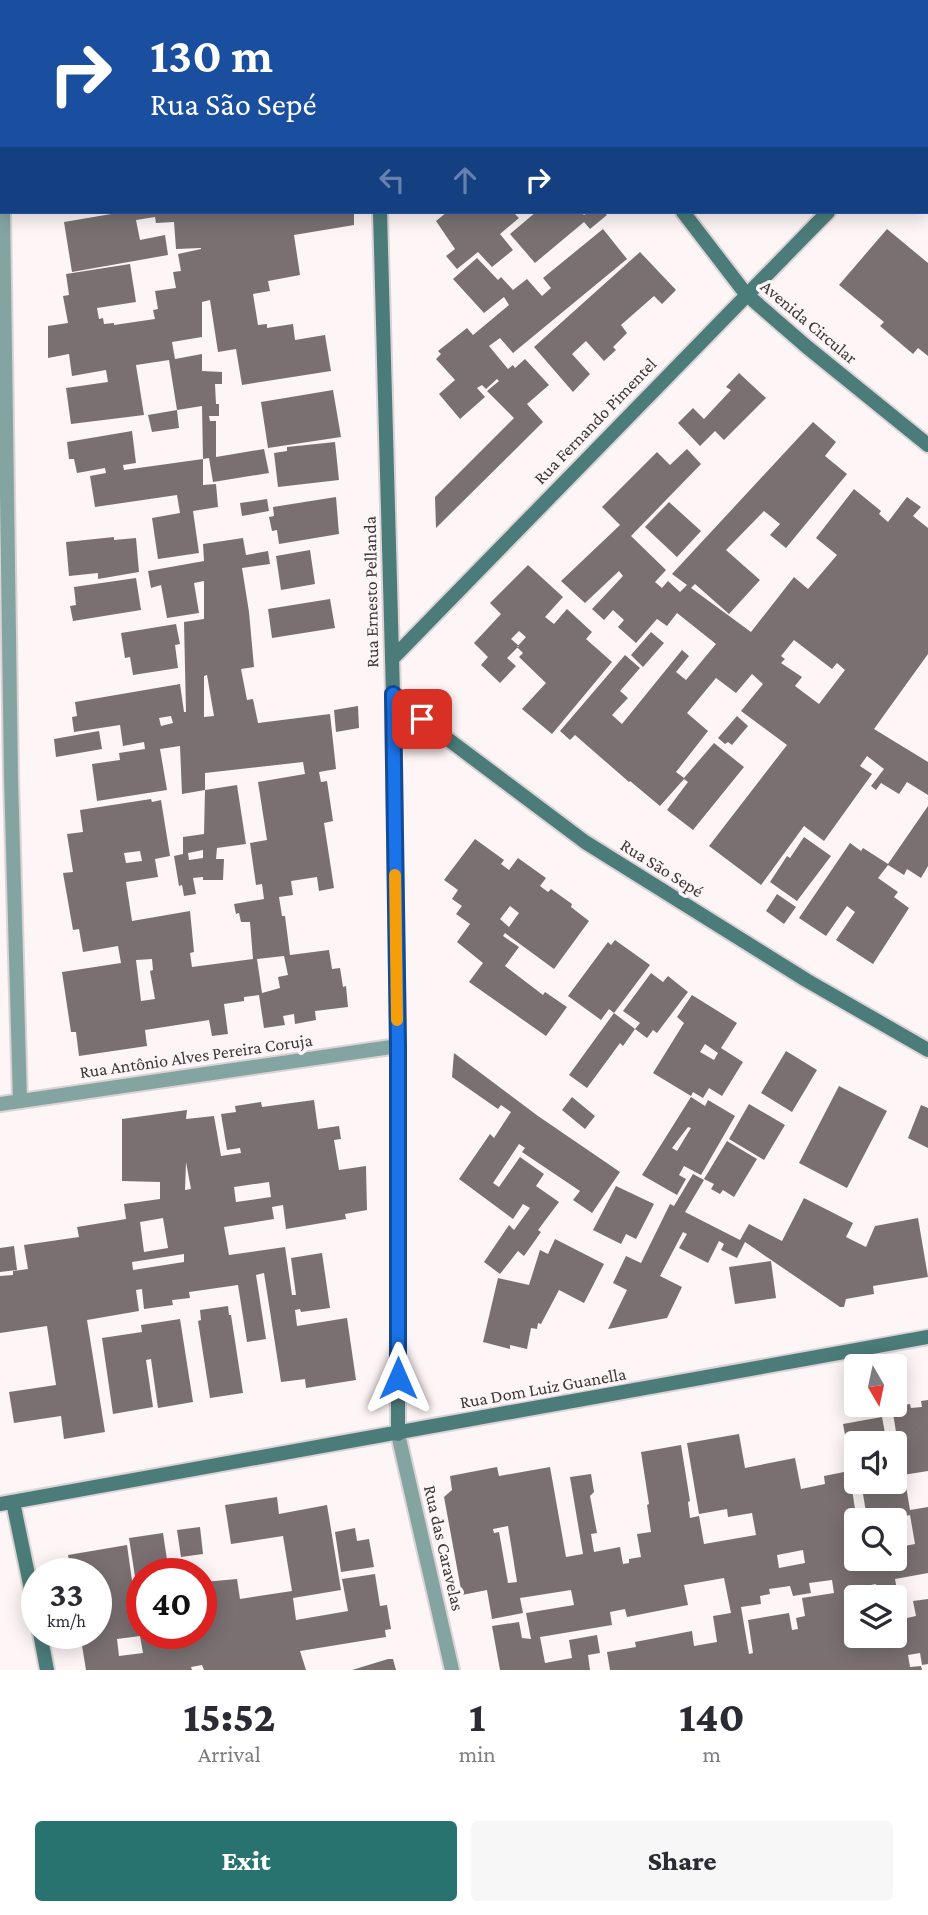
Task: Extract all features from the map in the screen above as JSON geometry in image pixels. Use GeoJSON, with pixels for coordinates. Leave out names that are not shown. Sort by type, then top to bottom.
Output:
{"type":"FeatureCollection","features":[{"type":"Feature","properties":{"kind":"street"},"geometry":{"type":"LineString","coordinates":[[3,214],[5,778],[20,1101]]}},
{"type":"Feature","properties":{"kind":"street","name":"Rua Ernesto Pellanda"},"geometry":{"type":"LineString","coordinates":[[380,214],[393,694],[398,1046],[398,1434]]}},
{"type":"Feature","properties":{"kind":"street","name":"Avenida Circular"},"geometry":{"type":"LineString","coordinates":[[685,214],[746,294],[928,445]]}},
{"type":"Feature","properties":{"kind":"street","name":"Rua Fernando Pimentel"},"geometry":{"type":"LineString","coordinates":[[392,659],[826,214]]}},
{"type":"Feature","properties":{"kind":"street","name":"Rua São Sepé"},"geometry":{"type":"LineString","coordinates":[[393,694],[437,731],[584,842],[806,980],[928,1050]]}},
{"type":"Feature","properties":{"kind":"street","name":"Rua Antônio Alves Pereira Coruja"},"geometry":{"type":"LineString","coordinates":[[0,1104],[398,1046]]}},
{"type":"Feature","properties":{"kind":"street","name":"Rua Dom Luiz Guanella"},"geometry":{"type":"LineString","coordinates":[[7,1503],[928,1337]]}},
{"type":"Feature","properties":{"kind":"street","name":"Rua das Caravelas"},"geometry":{"type":"LineString","coordinates":[[398,1434],[452,1670]]}},
{"type":"Feature","properties":{"kind":"street"},"geometry":{"type":"LineString","coordinates":[[7,1503],[21,1558]]}},
{"type":"Feature","properties":{"kind":"street"},"geometry":{"type":"LineString","coordinates":[[43,1649],[47,1670]]}},
{"type":"Feature","properties":{"kind":"building"},"geometry":{"type":"Polygon","coordinates":[[[111,214],[354,214],[354,225],[294,235],[300,275],[268,281],[270,291],[253,294],[258,325],[267,324],[267,328],[293,324],[295,340],[325,335],[331,371],[242,385],[236,349],[218,352],[210,300],[202,302],[202,337],[172,342],[175,359],[202,354],[202,371],[222,372],[222,384],[215,384],[219,416],[209,416],[210,421],[216,421],[216,457],[264,449],[269,473],[213,482],[209,458],[203,459],[202,406],[177,410],[169,360],[136,365],[144,415],[71,424],[66,388],[108,382],[106,370],[72,376],[69,354],[48,358],[48,326],[68,323],[63,296],[69,295],[66,274],[130,264],[136,302],[97,308],[99,319],[103,318],[104,324],[114,325],[155,319],[153,310],[158,309],[155,291],[176,288],[173,272],[181,271],[178,254],[201,248],[176,249],[174,222],[156,223],[155,217],[136,220],[140,240],[165,235],[168,255],[72,272],[64,222],[111,214]]]}},
{"type":"Feature","properties":{"kind":"building"},"geometry":{"type":"Polygon","coordinates":[[[445,214],[515,214],[519,218],[500,234],[513,250],[492,267],[478,252],[457,269],[446,256],[455,249],[436,221],[445,214]]]}},
{"type":"Feature","properties":{"kind":"building"},"geometry":{"type":"Polygon","coordinates":[[[534,214],[607,215],[590,229],[584,222],[535,263],[510,234],[534,214]]]}},
{"type":"Feature","properties":{"kind":"building"},"geometry":{"type":"Polygon","coordinates":[[[603,229],[627,259],[513,353],[500,338],[489,346],[508,369],[513,365],[515,368],[525,359],[549,385],[527,404],[543,422],[436,528],[435,497],[514,418],[487,391],[499,381],[497,379],[486,389],[482,385],[477,388],[485,397],[460,419],[439,394],[455,380],[436,359],[441,354],[438,351],[467,328],[473,335],[509,305],[504,297],[484,313],[453,279],[477,258],[498,280],[501,277],[513,290],[527,279],[542,296],[551,288],[543,278],[603,229]]]}},
{"type":"Feature","properties":{"kind":"building"},"geometry":{"type":"Polygon","coordinates":[[[887,229],[928,263],[928,356],[918,348],[913,354],[880,326],[884,322],[839,285],[887,229]]]}},
{"type":"Feature","properties":{"kind":"building"},"geometry":{"type":"Polygon","coordinates":[[[640,252],[676,290],[662,304],[654,296],[621,325],[627,333],[613,347],[616,350],[604,361],[586,341],[572,354],[590,374],[573,392],[534,347],[640,252]]]}},
{"type":"Feature","properties":{"kind":"building"},"geometry":{"type":"Polygon","coordinates":[[[739,373],[766,398],[724,440],[715,431],[700,446],[678,423],[693,408],[704,419],[731,390],[726,387],[739,373]]]}},
{"type":"Feature","properties":{"kind":"building"},"geometry":{"type":"Polygon","coordinates":[[[333,390],[341,437],[268,448],[261,402],[333,390]]]}},
{"type":"Feature","properties":{"kind":"building"},"geometry":{"type":"Polygon","coordinates":[[[177,410],[179,428],[152,432],[148,415],[177,410]]]}},
{"type":"Feature","properties":{"kind":"building"},"geometry":{"type":"Polygon","coordinates":[[[813,422],[836,442],[825,456],[847,474],[786,548],[770,535],[780,524],[764,511],[726,550],[760,580],[729,614],[695,584],[691,588],[751,632],[794,577],[808,589],[837,555],[816,538],[854,489],[881,511],[879,514],[888,522],[907,497],[921,507],[913,516],[928,528],[928,654],[874,729],[928,762],[928,795],[907,782],[899,794],[881,783],[876,790],[871,786],[884,769],[867,756],[860,766],[872,774],[824,841],[804,826],[761,885],[709,846],[787,745],[741,711],[763,684],[752,674],[736,693],[716,678],[687,713],[708,731],[676,772],[684,778],[714,743],[744,767],[693,830],[667,810],[688,782],[684,779],[660,806],[575,735],[570,740],[560,731],[625,655],[640,668],[620,691],[628,698],[612,715],[622,724],[682,650],[689,656],[676,672],[686,680],[716,644],[677,613],[667,626],[657,619],[636,643],[618,627],[624,620],[613,610],[604,620],[592,609],[623,576],[619,571],[585,603],[561,581],[620,525],[602,507],[657,452],[670,465],[687,449],[701,464],[631,536],[666,570],[655,582],[662,588],[668,581],[680,592],[687,585],[672,574],[813,422]],[[794,640],[781,656],[785,659],[781,663],[802,677],[795,686],[819,704],[845,670],[837,663],[832,669],[794,640]]]}},
{"type":"Feature","properties":{"kind":"building"},"geometry":{"type":"Polygon","coordinates":[[[132,431],[136,463],[123,465],[124,470],[203,459],[203,485],[216,484],[218,507],[193,511],[199,553],[158,559],[152,518],[180,513],[177,495],[95,507],[90,476],[106,473],[105,468],[77,473],[74,459],[69,459],[67,442],[132,431]]]}},
{"type":"Feature","properties":{"kind":"building"},"geometry":{"type":"Polygon","coordinates":[[[335,442],[339,480],[278,487],[274,453],[287,451],[287,447],[335,442]]]}},
{"type":"Feature","properties":{"kind":"building"},"geometry":{"type":"Polygon","coordinates":[[[336,497],[339,534],[279,544],[277,530],[272,531],[269,517],[274,516],[273,507],[336,497]]]}},
{"type":"Feature","properties":{"kind":"building"},"geometry":{"type":"Polygon","coordinates":[[[267,499],[269,511],[242,516],[240,503],[267,499]]]}},
{"type":"Feature","properties":{"kind":"building"},"geometry":{"type":"Polygon","coordinates":[[[669,502],[701,531],[677,557],[645,527],[669,502]]]}},
{"type":"Feature","properties":{"kind":"building"},"geometry":{"type":"Polygon","coordinates":[[[114,537],[114,540],[136,538],[139,572],[98,579],[98,573],[69,576],[66,542],[114,537]]]}},
{"type":"Feature","properties":{"kind":"building"},"geometry":{"type":"Polygon","coordinates":[[[243,538],[246,555],[268,551],[270,564],[242,568],[254,667],[241,669],[247,700],[253,699],[258,723],[330,714],[336,769],[319,772],[321,782],[327,781],[333,821],[324,823],[334,888],[319,891],[317,877],[291,881],[293,895],[279,897],[282,916],[285,916],[290,955],[329,950],[332,969],[340,968],[343,987],[346,986],[348,1007],[315,1011],[316,1020],[295,1024],[294,1014],[283,1016],[285,1025],[264,1028],[259,995],[244,997],[244,1001],[224,1004],[228,1034],[212,1036],[209,1020],[145,1030],[147,1046],[79,1056],[76,1032],[71,1032],[62,972],[121,963],[118,946],[83,952],[79,929],[73,930],[63,873],[73,872],[67,834],[83,832],[80,810],[151,799],[152,802],[161,800],[170,856],[155,859],[158,877],[126,882],[132,921],[190,911],[194,952],[190,953],[192,967],[253,959],[250,922],[241,922],[234,904],[264,899],[262,884],[256,885],[250,843],[267,840],[258,782],[305,774],[303,762],[205,773],[205,790],[182,794],[180,746],[160,749],[167,790],[97,801],[92,764],[120,760],[119,753],[145,749],[144,742],[123,746],[120,725],[74,732],[72,717],[77,716],[75,702],[180,684],[186,712],[184,622],[204,619],[204,581],[194,583],[199,613],[167,618],[161,585],[151,588],[148,571],[204,561],[203,544],[243,538]],[[207,675],[204,676],[204,717],[214,716],[207,675]],[[171,716],[159,718],[161,726],[173,723],[171,716]],[[140,851],[124,853],[126,863],[142,861],[140,851]],[[284,956],[257,959],[262,993],[280,988],[278,977],[288,975],[284,956]],[[152,959],[136,960],[141,1001],[155,999],[150,971],[153,970],[152,959]]]}},
{"type":"Feature","properties":{"kind":"building"},"geometry":{"type":"Polygon","coordinates":[[[310,550],[315,584],[281,590],[276,556],[310,550]]]}},
{"type":"Feature","properties":{"kind":"building"},"geometry":{"type":"Polygon","coordinates":[[[528,565],[563,597],[545,617],[554,624],[567,609],[592,632],[586,639],[612,662],[552,734],[522,709],[546,683],[519,657],[523,653],[518,648],[507,658],[516,666],[500,683],[481,665],[488,657],[474,643],[501,614],[490,603],[528,565]],[[519,631],[511,639],[518,645],[526,637],[519,631]]]}},
{"type":"Feature","properties":{"kind":"building"},"geometry":{"type":"Polygon","coordinates":[[[136,578],[141,610],[73,621],[70,606],[76,605],[74,587],[136,578]]]}},
{"type":"Feature","properties":{"kind":"building"},"geometry":{"type":"Polygon","coordinates":[[[330,599],[335,628],[272,638],[268,609],[330,599]]]}},
{"type":"Feature","properties":{"kind":"building"},"geometry":{"type":"Polygon","coordinates":[[[176,624],[180,644],[175,645],[178,668],[133,675],[130,657],[125,658],[121,633],[176,624]]]}},
{"type":"Feature","properties":{"kind":"building"},"geometry":{"type":"Polygon","coordinates":[[[651,632],[664,643],[643,667],[631,655],[651,632]]]}},
{"type":"Feature","properties":{"kind":"building"},"geometry":{"type":"Polygon","coordinates":[[[358,706],[359,728],[336,732],[334,710],[358,706]]]}},
{"type":"Feature","properties":{"kind":"building"},"geometry":{"type":"Polygon","coordinates":[[[737,716],[748,726],[732,745],[728,742],[725,744],[718,738],[737,716]]]}},
{"type":"Feature","properties":{"kind":"building"},"geometry":{"type":"Polygon","coordinates":[[[99,731],[102,749],[56,757],[54,739],[99,731]]]}},
{"type":"Feature","properties":{"kind":"building"},"geometry":{"type":"Polygon","coordinates":[[[237,785],[246,844],[217,848],[216,859],[224,859],[223,880],[193,878],[196,894],[184,896],[182,885],[179,886],[174,856],[183,854],[183,837],[204,834],[205,790],[237,785]],[[203,850],[188,853],[189,860],[203,858],[203,850]]]}},
{"type":"Feature","properties":{"kind":"building"},"geometry":{"type":"Polygon","coordinates":[[[928,806],[928,866],[921,878],[907,869],[904,875],[888,865],[878,878],[898,892],[894,897],[909,908],[873,964],[836,940],[855,912],[847,906],[826,936],[799,918],[850,843],[888,864],[928,806]]]}},
{"type":"Feature","properties":{"kind":"building"},"geometry":{"type":"Polygon","coordinates":[[[804,837],[831,856],[797,901],[770,882],[787,856],[790,858],[804,837]]]}},
{"type":"Feature","properties":{"kind":"building"},"geometry":{"type":"Polygon","coordinates":[[[475,839],[504,860],[501,864],[509,870],[518,858],[546,878],[540,886],[548,892],[551,889],[572,904],[571,907],[589,921],[554,969],[505,933],[503,936],[519,947],[505,966],[543,995],[545,992],[567,1007],[546,1036],[469,982],[483,963],[457,942],[470,924],[456,914],[462,906],[452,899],[458,890],[444,880],[475,839]],[[510,906],[500,919],[509,927],[519,913],[510,906]]]}},
{"type":"Feature","properties":{"kind":"building"},"geometry":{"type":"Polygon","coordinates":[[[777,894],[796,907],[784,924],[766,911],[777,894]]]}},
{"type":"Feature","properties":{"kind":"building"},"geometry":{"type":"Polygon","coordinates":[[[615,940],[650,965],[614,1013],[609,1009],[601,1020],[568,996],[608,942],[611,945],[615,940]]]}},
{"type":"Feature","properties":{"kind":"building"},"geometry":{"type":"Polygon","coordinates":[[[651,973],[663,982],[668,976],[688,992],[657,1033],[653,1030],[647,1038],[635,1029],[640,1023],[623,1011],[651,973]]]}},
{"type":"Feature","properties":{"kind":"building"},"geometry":{"type":"Polygon","coordinates":[[[692,995],[737,1023],[721,1048],[743,1062],[722,1096],[709,1088],[703,1098],[693,1092],[691,1096],[653,1073],[684,1023],[677,1017],[692,995]],[[705,1044],[700,1052],[714,1060],[718,1053],[705,1044]]]}},
{"type":"Feature","properties":{"kind":"building"},"geometry":{"type":"Polygon","coordinates":[[[614,1013],[635,1029],[623,1046],[620,1043],[587,1088],[569,1075],[614,1013]]]}},
{"type":"Feature","properties":{"kind":"building"},"geometry":{"type":"Polygon","coordinates":[[[786,1051],[817,1070],[792,1112],[761,1093],[786,1051]]]}},
{"type":"Feature","properties":{"kind":"building"},"geometry":{"type":"Polygon","coordinates":[[[454,1053],[538,1116],[620,1172],[592,1213],[573,1200],[580,1191],[522,1152],[525,1148],[519,1144],[493,1183],[499,1187],[520,1157],[544,1174],[536,1186],[559,1202],[538,1230],[541,1232],[524,1256],[518,1251],[500,1274],[484,1262],[509,1225],[514,1230],[530,1208],[523,1204],[513,1219],[459,1179],[490,1134],[494,1138],[511,1112],[501,1105],[498,1109],[452,1077],[454,1053]]]}},
{"type":"Feature","properties":{"kind":"building"},"geometry":{"type":"Polygon","coordinates":[[[839,1086],[887,1111],[847,1188],[799,1163],[839,1086]]]}},
{"type":"Feature","properties":{"kind":"building"},"geometry":{"type":"Polygon","coordinates":[[[572,1097],[595,1116],[585,1129],[562,1110],[572,1097]]]}},
{"type":"Feature","properties":{"kind":"building"},"geometry":{"type":"Polygon","coordinates":[[[691,1097],[705,1106],[708,1100],[735,1116],[701,1175],[684,1166],[679,1175],[686,1179],[677,1195],[642,1175],[691,1097]],[[688,1127],[672,1148],[677,1151],[691,1128],[688,1127]]]}},
{"type":"Feature","properties":{"kind":"building"},"geometry":{"type":"Polygon","coordinates":[[[314,1100],[318,1129],[339,1126],[341,1139],[334,1140],[339,1170],[366,1166],[367,1210],[345,1214],[346,1219],[286,1229],[283,1205],[272,1207],[274,1219],[224,1227],[229,1255],[285,1247],[292,1295],[296,1295],[291,1258],[322,1253],[330,1308],[301,1312],[300,1309],[295,1310],[297,1326],[347,1318],[356,1380],[306,1388],[305,1379],[281,1382],[264,1273],[256,1275],[266,1339],[247,1342],[238,1285],[189,1292],[190,1298],[172,1300],[173,1305],[144,1309],[142,1289],[136,1290],[139,1311],[87,1320],[105,1432],[64,1439],[61,1416],[14,1423],[9,1392],[56,1385],[47,1326],[0,1333],[0,1276],[13,1275],[13,1271],[28,1269],[24,1245],[79,1237],[77,1227],[126,1219],[124,1204],[160,1199],[160,1182],[122,1181],[122,1119],[187,1110],[186,1119],[214,1116],[221,1156],[241,1153],[240,1148],[227,1150],[221,1114],[236,1112],[235,1106],[261,1102],[262,1107],[314,1100]],[[186,1162],[185,1190],[191,1189],[186,1162]],[[269,1182],[234,1187],[236,1202],[271,1197],[269,1182]],[[163,1218],[140,1222],[144,1252],[168,1248],[163,1218]],[[184,1254],[132,1262],[133,1270],[184,1262],[184,1254]]]}},
{"type":"Feature","properties":{"kind":"building"},"geometry":{"type":"Polygon","coordinates":[[[749,1104],[785,1125],[764,1160],[729,1139],[749,1104]]]}},
{"type":"Feature","properties":{"kind":"building"},"geometry":{"type":"Polygon","coordinates":[[[921,1105],[928,1108],[928,1148],[908,1138],[921,1105]]]}},
{"type":"Feature","properties":{"kind":"building"},"geometry":{"type":"Polygon","coordinates":[[[727,1141],[757,1159],[734,1197],[723,1190],[720,1194],[711,1189],[714,1184],[704,1179],[727,1141]]]}},
{"type":"Feature","properties":{"kind":"building"},"geometry":{"type":"Polygon","coordinates":[[[693,1174],[704,1180],[685,1212],[740,1240],[749,1224],[782,1241],[804,1198],[853,1223],[846,1237],[866,1247],[875,1226],[918,1218],[928,1277],[873,1286],[874,1294],[846,1299],[844,1307],[840,1307],[745,1242],[737,1258],[721,1250],[724,1244],[719,1241],[708,1263],[679,1248],[687,1234],[683,1232],[660,1276],[682,1287],[667,1318],[608,1329],[627,1290],[613,1283],[626,1256],[641,1263],[670,1204],[674,1206],[693,1174]]]}},
{"type":"Feature","properties":{"kind":"building"},"geometry":{"type":"Polygon","coordinates":[[[616,1186],[654,1204],[636,1239],[626,1234],[621,1244],[593,1230],[616,1186]]]}},
{"type":"Feature","properties":{"kind":"building"},"geometry":{"type":"Polygon","coordinates":[[[555,1239],[604,1264],[584,1303],[559,1290],[541,1324],[538,1323],[537,1329],[531,1328],[527,1349],[510,1345],[510,1349],[483,1342],[498,1278],[529,1285],[540,1250],[548,1254],[555,1239]]]}},
{"type":"Feature","properties":{"kind":"building"},"geometry":{"type":"Polygon","coordinates":[[[14,1246],[17,1270],[0,1272],[0,1248],[14,1246]]]}},
{"type":"Feature","properties":{"kind":"building"},"geometry":{"type":"Polygon","coordinates":[[[771,1261],[776,1298],[735,1304],[729,1267],[771,1261]]]}},
{"type":"Feature","properties":{"kind":"building"},"geometry":{"type":"Polygon","coordinates":[[[228,1306],[243,1393],[210,1398],[198,1321],[201,1320],[200,1310],[228,1306]]]}},
{"type":"Feature","properties":{"kind":"building"},"geometry":{"type":"Polygon","coordinates":[[[180,1319],[193,1402],[158,1408],[151,1359],[146,1360],[153,1407],[113,1414],[102,1338],[142,1332],[141,1325],[180,1319]]]}},
{"type":"Feature","properties":{"kind":"building"},"geometry":{"type":"Polygon","coordinates":[[[928,1400],[928,1471],[907,1474],[907,1431],[896,1431],[894,1418],[906,1418],[907,1404],[910,1404],[911,1408],[922,1407],[921,1401],[928,1400]]]}},
{"type":"Feature","properties":{"kind":"building"},"geometry":{"type":"Polygon","coordinates":[[[882,1418],[885,1431],[844,1431],[843,1424],[882,1418]]]}},
{"type":"Feature","properties":{"kind":"building"},"geometry":{"type":"Polygon","coordinates":[[[739,1434],[745,1468],[795,1458],[801,1489],[825,1484],[824,1476],[844,1472],[844,1494],[853,1494],[855,1508],[844,1508],[844,1571],[907,1571],[907,1546],[915,1544],[907,1508],[865,1508],[863,1494],[907,1492],[910,1510],[928,1507],[928,1573],[895,1579],[896,1585],[844,1585],[844,1648],[907,1648],[907,1618],[916,1616],[913,1601],[928,1599],[928,1664],[922,1665],[920,1653],[908,1655],[910,1667],[921,1666],[922,1670],[610,1670],[607,1652],[636,1647],[635,1642],[692,1631],[694,1646],[717,1642],[713,1616],[731,1613],[724,1578],[684,1585],[688,1605],[627,1617],[625,1609],[610,1612],[612,1625],[540,1637],[545,1663],[572,1658],[569,1640],[597,1635],[600,1653],[588,1655],[590,1670],[500,1670],[492,1626],[519,1622],[522,1638],[531,1639],[526,1613],[574,1605],[571,1590],[520,1598],[523,1613],[492,1619],[487,1590],[462,1595],[444,1497],[452,1490],[450,1476],[497,1467],[499,1476],[550,1467],[566,1557],[583,1554],[570,1477],[591,1474],[594,1492],[590,1496],[597,1533],[591,1534],[594,1552],[620,1547],[623,1564],[629,1563],[629,1559],[641,1557],[637,1534],[651,1532],[641,1452],[681,1445],[690,1518],[699,1516],[704,1544],[756,1535],[752,1513],[728,1517],[727,1509],[699,1514],[687,1443],[739,1434]],[[508,1526],[493,1529],[494,1533],[499,1532],[508,1583],[517,1582],[508,1526]],[[803,1550],[777,1555],[779,1568],[805,1563],[803,1550]],[[832,1580],[809,1583],[811,1593],[793,1596],[790,1586],[769,1589],[770,1594],[760,1596],[761,1604],[741,1607],[749,1654],[753,1653],[748,1620],[789,1613],[792,1630],[798,1629],[796,1618],[805,1616],[802,1598],[834,1593],[832,1580]]]}},
{"type":"Feature","properties":{"kind":"building"},"geometry":{"type":"Polygon","coordinates":[[[277,1497],[279,1514],[327,1505],[341,1590],[293,1598],[296,1620],[348,1611],[342,1579],[375,1574],[380,1606],[387,1605],[391,1629],[385,1630],[386,1637],[300,1651],[306,1670],[204,1670],[202,1665],[191,1667],[192,1670],[86,1670],[83,1649],[112,1649],[112,1558],[68,1558],[68,1555],[127,1545],[126,1638],[117,1639],[119,1656],[143,1653],[142,1649],[217,1649],[217,1581],[237,1579],[240,1599],[292,1591],[283,1536],[231,1544],[225,1505],[277,1497]]]}},
{"type":"Feature","properties":{"kind":"building"},"geometry":{"type":"Polygon","coordinates":[[[200,1527],[203,1554],[181,1557],[177,1530],[200,1527]]]}},
{"type":"Feature","properties":{"kind":"building"},"geometry":{"type":"Polygon","coordinates":[[[355,1528],[357,1541],[369,1539],[374,1567],[341,1572],[335,1532],[355,1528]]]}},
{"type":"Feature","properties":{"kind":"building"},"geometry":{"type":"Polygon","coordinates":[[[163,1533],[167,1558],[132,1558],[129,1538],[163,1533]]]}},
{"type":"Feature","properties":{"kind":"building"},"geometry":{"type":"Polygon","coordinates":[[[393,1659],[396,1670],[352,1670],[393,1659]]]}},
{"type":"Feature","properties":{"kind":"slow traffic"},"geometry":{"type":"LineString","coordinates":[[395,875],[397,1020]]}},
{"type":"Feature","properties":{"kind":"route"},"geometry":{"type":"LineString","coordinates":[[398,1378],[398,1046],[393,694],[422,719]]}}]}
